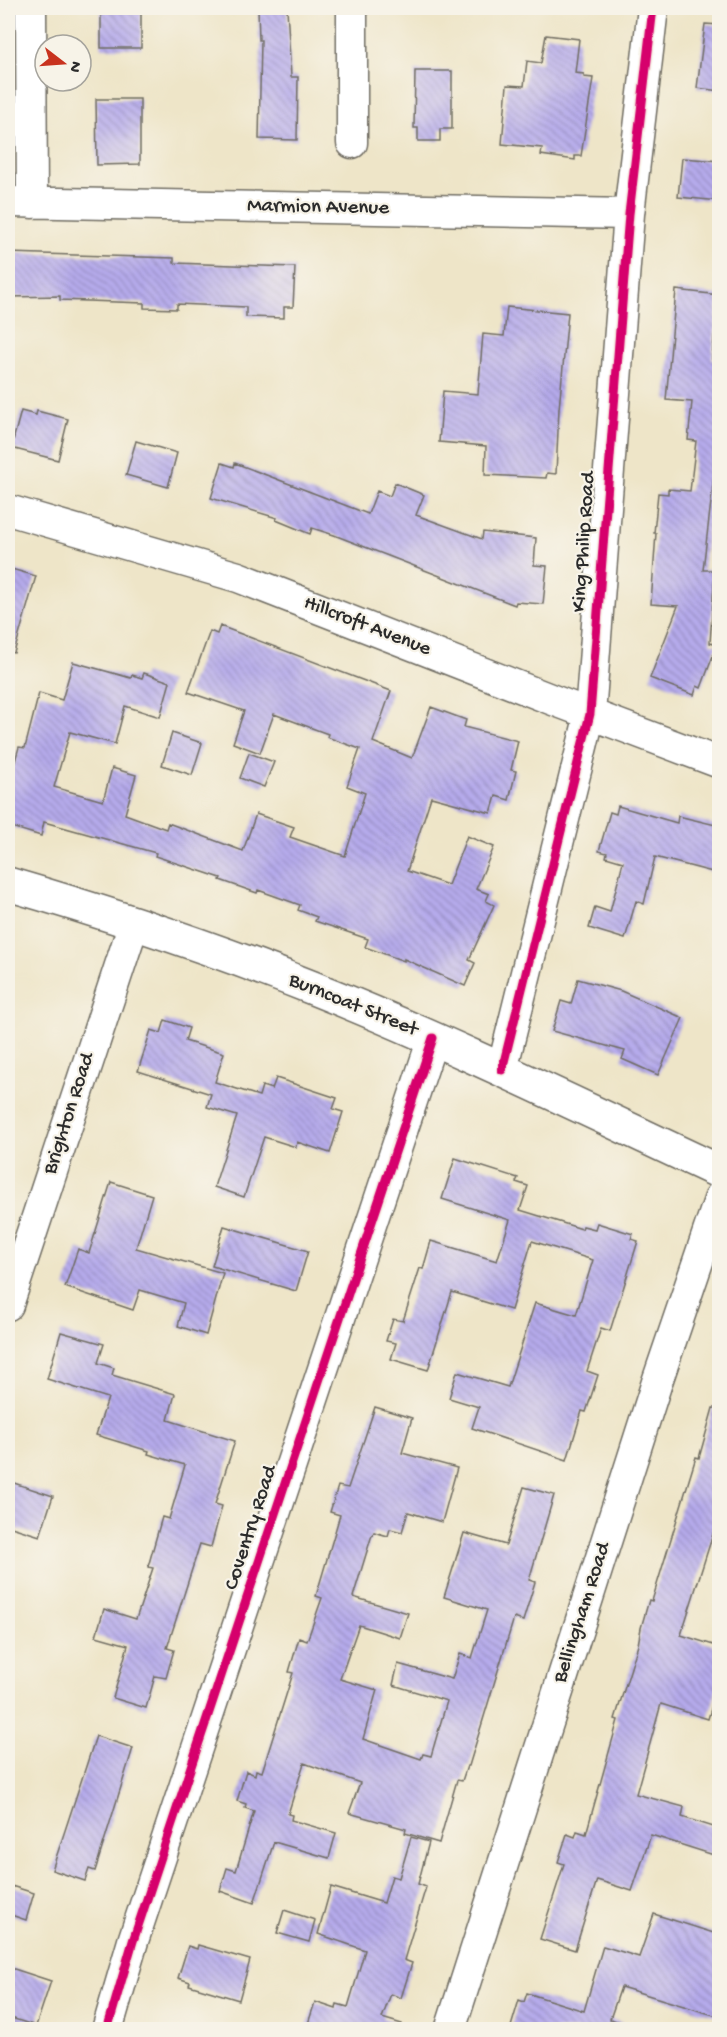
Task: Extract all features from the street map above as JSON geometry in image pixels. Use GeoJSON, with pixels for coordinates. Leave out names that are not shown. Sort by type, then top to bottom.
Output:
{"type":"FeatureCollection","features":[{"type":"Feature","properties":{"kind":"main road","name":"Burncoat Street"},"geometry":{"type":"LineString","coordinates":[[8,884],[134,923],[301,984],[433,1038],[720,1172]]}},
{"type":"Feature","properties":{"kind":"street"},"geometry":{"type":"LineString","coordinates":[[20,202],[31,8]]}},
{"type":"Feature","properties":{"kind":"street"},"geometry":{"type":"LineString","coordinates":[[352,8],[352,143]]}},
{"type":"Feature","properties":{"kind":"street","name":"King Philip Road"},"geometry":{"type":"LineString","coordinates":[[502,1070],[590,714],[629,214],[653,8]]}},
{"type":"Feature","properties":{"kind":"street","name":"Marmion Avenue"},"geometry":{"type":"LineString","coordinates":[[20,202],[629,214]]}},
{"type":"Feature","properties":{"kind":"street","name":"Hillcroft Avenue"},"geometry":{"type":"LineString","coordinates":[[8,510],[238,577],[720,763]]}},
{"type":"Feature","properties":{"kind":"street","name":"Brighton Road"},"geometry":{"type":"LineString","coordinates":[[8,1305],[134,923]]}},
{"type":"Feature","properties":{"kind":"street","name":"Coventry Road"},"geometry":{"type":"LineString","coordinates":[[107,2030],[133,1941],[433,1038]]}},
{"type":"Feature","properties":{"kind":"street","name":"Bellingham Road"},"geometry":{"type":"LineString","coordinates":[[450,2030],[657,1382],[720,1197]]}},
{"type":"Feature","properties":{"kind":"building"},"geometry":{"type":"Polygon","coordinates":[[[101,8],[141,8],[141,48],[101,48],[101,8]]]}},
{"type":"Feature","properties":{"kind":"building"},"geometry":{"type":"Polygon","coordinates":[[[258,8],[287,8],[291,77],[298,77],[297,140],[259,139],[261,40],[259,40],[258,8]]]}},
{"type":"Feature","properties":{"kind":"building"},"geometry":{"type":"Polygon","coordinates":[[[705,24],[720,25],[720,91],[697,88],[705,24]]]}},
{"type":"Feature","properties":{"kind":"building"},"geometry":{"type":"Polygon","coordinates":[[[546,35],[579,39],[575,73],[593,78],[581,156],[575,156],[575,160],[541,155],[542,148],[502,144],[507,85],[524,86],[527,61],[541,63],[546,35]]]}},
{"type":"Feature","properties":{"kind":"building"},"geometry":{"type":"Polygon","coordinates":[[[415,71],[452,71],[452,129],[440,129],[440,141],[418,141],[418,128],[414,128],[415,71]]]}},
{"type":"Feature","properties":{"kind":"building"},"geometry":{"type":"Polygon","coordinates":[[[96,99],[140,99],[140,164],[97,165],[96,99]]]}},
{"type":"Feature","properties":{"kind":"building"},"geometry":{"type":"Polygon","coordinates":[[[682,158],[720,161],[720,201],[678,197],[682,158]]]}},
{"type":"Feature","properties":{"kind":"building"},"geometry":{"type":"Polygon","coordinates":[[[8,253],[174,258],[174,263],[295,267],[293,307],[284,307],[284,318],[246,317],[246,307],[177,304],[177,309],[144,308],[144,303],[60,300],[60,296],[8,297],[8,253]]]}},
{"type":"Feature","properties":{"kind":"building"},"geometry":{"type":"Polygon","coordinates":[[[676,290],[719,295],[712,359],[720,360],[720,477],[714,476],[703,570],[715,570],[710,643],[717,645],[701,688],[697,686],[694,695],[650,678],[678,606],[651,604],[658,493],[668,494],[668,489],[690,491],[696,441],[688,440],[692,402],[666,400],[676,290]]]}},
{"type":"Feature","properties":{"kind":"building"},"geometry":{"type":"Polygon","coordinates":[[[507,307],[568,313],[559,409],[556,474],[547,473],[546,478],[485,475],[486,446],[439,442],[443,391],[478,394],[483,334],[504,336],[507,307]]]}},
{"type":"Feature","properties":{"kind":"building"},"geometry":{"type":"Polygon","coordinates":[[[21,411],[36,415],[37,411],[68,419],[58,460],[11,448],[21,411]]]}},
{"type":"Feature","properties":{"kind":"building"},"geometry":{"type":"Polygon","coordinates":[[[136,441],[177,453],[168,487],[126,475],[136,441]]]}},
{"type":"Feature","properties":{"kind":"building"},"geometry":{"type":"Polygon","coordinates":[[[222,463],[234,467],[235,463],[368,514],[377,491],[390,496],[395,483],[424,495],[416,515],[482,539],[483,532],[536,538],[534,565],[547,566],[543,604],[516,602],[515,605],[334,535],[312,528],[310,534],[276,520],[277,518],[211,498],[222,463]]]}},
{"type":"Feature","properties":{"kind":"building"},"geometry":{"type":"Polygon","coordinates":[[[8,568],[36,576],[14,653],[8,652],[8,568]]]}},
{"type":"Feature","properties":{"kind":"building"},"geometry":{"type":"Polygon","coordinates":[[[220,626],[391,691],[373,742],[412,758],[431,707],[466,720],[464,727],[518,741],[511,770],[516,771],[509,800],[496,796],[491,813],[431,797],[407,871],[448,885],[467,836],[494,847],[476,889],[489,894],[486,901],[494,905],[469,960],[475,963],[465,986],[404,959],[404,961],[365,947],[368,939],[315,921],[317,917],[298,910],[300,905],[220,880],[221,878],[155,856],[156,853],[44,822],[41,836],[8,826],[8,786],[19,747],[25,748],[39,693],[62,700],[73,662],[131,678],[132,675],[142,678],[144,673],[170,682],[160,717],[125,706],[115,744],[70,732],[54,787],[103,801],[112,768],[136,775],[125,814],[166,829],[168,823],[243,851],[256,814],[294,827],[290,837],[345,856],[365,793],[347,786],[360,749],[327,737],[328,734],[274,714],[260,753],[233,743],[244,711],[188,692],[210,631],[217,634],[220,626]]]}},
{"type":"Feature","properties":{"kind":"building"},"geometry":{"type":"Polygon","coordinates":[[[172,733],[202,743],[192,775],[162,765],[172,733]]]}},
{"type":"Feature","properties":{"kind":"building"},"geometry":{"type":"Polygon","coordinates":[[[249,753],[274,762],[264,787],[240,778],[249,753]]]}},
{"type":"Feature","properties":{"kind":"building"},"geometry":{"type":"Polygon","coordinates":[[[618,806],[677,823],[678,816],[720,826],[720,874],[655,857],[644,904],[636,901],[625,939],[589,928],[595,907],[610,912],[623,862],[606,857],[607,853],[599,851],[610,812],[616,814],[618,806]]]}},
{"type":"Feature","properties":{"kind":"building"},"geometry":{"type":"Polygon","coordinates":[[[578,979],[621,991],[683,1018],[658,1075],[622,1059],[625,1051],[552,1031],[561,1001],[571,1004],[578,979]]]}},
{"type":"Feature","properties":{"kind":"building"},"geometry":{"type":"Polygon","coordinates":[[[165,1020],[189,1028],[185,1041],[224,1053],[215,1082],[259,1096],[262,1086],[272,1089],[276,1078],[337,1098],[333,1109],[343,1112],[330,1153],[297,1142],[296,1147],[264,1137],[244,1197],[214,1187],[237,1116],[207,1107],[211,1094],[138,1071],[151,1030],[161,1033],[165,1020]]]}},
{"type":"Feature","properties":{"kind":"building"},"geometry":{"type":"Polygon","coordinates":[[[455,1158],[518,1178],[516,1182],[528,1186],[520,1210],[582,1229],[583,1226],[595,1229],[597,1223],[633,1234],[631,1239],[638,1241],[610,1331],[601,1328],[587,1371],[598,1375],[586,1412],[582,1411],[567,1460],[472,1428],[479,1407],[449,1398],[457,1372],[508,1387],[535,1303],[576,1315],[593,1260],[532,1241],[511,1310],[452,1292],[428,1370],[391,1359],[396,1343],[386,1341],[393,1319],[403,1321],[431,1241],[497,1261],[510,1220],[442,1199],[455,1158]]]}},
{"type":"Feature","properties":{"kind":"building"},"geometry":{"type":"Polygon","coordinates":[[[111,1182],[152,1195],[136,1248],[223,1273],[206,1335],[178,1326],[184,1303],[140,1290],[133,1310],[65,1287],[78,1249],[89,1253],[111,1182]]]}},
{"type":"Feature","properties":{"kind":"building"},"geometry":{"type":"Polygon","coordinates":[[[224,1226],[308,1251],[296,1291],[212,1266],[224,1226]]]}},
{"type":"Feature","properties":{"kind":"building"},"geometry":{"type":"Polygon","coordinates":[[[61,1332],[104,1344],[98,1363],[114,1368],[112,1375],[175,1394],[168,1420],[235,1441],[215,1504],[222,1506],[211,1547],[200,1544],[167,1648],[174,1650],[166,1678],[155,1676],[146,1708],[113,1698],[128,1645],[96,1636],[104,1609],[136,1619],[153,1568],[148,1567],[162,1517],[169,1519],[185,1465],[96,1435],[108,1398],[47,1379],[61,1332]]]}},
{"type":"Feature","properties":{"kind":"building"},"geometry":{"type":"Polygon","coordinates":[[[375,1407],[412,1418],[402,1453],[457,1468],[442,1522],[408,1512],[402,1532],[390,1529],[388,1536],[374,1532],[371,1538],[353,1597],[408,1613],[400,1638],[359,1625],[340,1679],[377,1690],[363,1739],[421,1759],[423,1754],[431,1756],[447,1701],[393,1685],[398,1664],[452,1679],[460,1654],[472,1658],[487,1610],[444,1597],[464,1533],[506,1545],[524,1487],[554,1495],[529,1580],[535,1582],[523,1621],[514,1618],[469,1766],[467,1766],[462,1781],[457,1780],[439,1843],[405,1833],[406,1829],[349,1813],[360,1783],[304,1763],[288,1814],[292,1815],[291,1820],[336,1833],[329,1858],[274,1842],[254,1903],[220,1891],[227,1868],[236,1871],[254,1811],[245,1808],[246,1804],[237,1801],[246,1771],[255,1775],[256,1770],[262,1772],[293,1673],[289,1672],[299,1638],[307,1641],[322,1598],[316,1596],[340,1515],[330,1512],[338,1486],[348,1488],[375,1407]]]}},
{"type":"Feature","properties":{"kind":"building"},"geometry":{"type":"Polygon","coordinates":[[[713,1408],[720,1409],[720,1512],[681,1635],[720,1647],[720,1679],[708,1719],[661,1704],[636,1794],[684,1807],[682,1817],[720,1829],[720,1857],[651,1835],[632,1891],[597,1880],[575,1950],[540,1939],[564,1864],[558,1862],[567,1834],[575,1837],[577,1831],[586,1834],[618,1720],[615,1719],[649,1600],[652,1601],[713,1408]]]}},
{"type":"Feature","properties":{"kind":"building"},"geometry":{"type":"Polygon","coordinates":[[[8,1481],[53,1496],[40,1536],[8,1526],[8,1481]]]}},
{"type":"Feature","properties":{"kind":"building"},"geometry":{"type":"Polygon","coordinates":[[[96,1736],[133,1748],[95,1871],[89,1869],[85,1881],[52,1870],[96,1736]]]}},
{"type":"Feature","properties":{"kind":"building"},"geometry":{"type":"Polygon","coordinates":[[[411,1837],[429,1842],[418,1884],[426,1887],[404,1960],[412,1963],[401,1998],[391,1994],[382,2018],[402,2024],[401,2030],[306,2030],[315,2002],[336,2009],[337,2004],[348,2007],[365,1950],[318,1934],[331,1887],[384,1903],[392,1876],[399,1878],[411,1837]]]}},
{"type":"Feature","properties":{"kind":"building"},"geometry":{"type":"Polygon","coordinates":[[[8,1885],[34,1893],[26,1920],[8,1914],[8,1885]]]}},
{"type":"Feature","properties":{"kind":"building"},"geometry":{"type":"Polygon","coordinates":[[[284,1910],[315,1920],[309,1942],[277,1933],[284,1910]]]}},
{"type":"Feature","properties":{"kind":"building"},"geometry":{"type":"Polygon","coordinates":[[[654,1914],[720,1935],[720,2017],[621,1987],[610,2019],[627,2024],[626,2030],[510,2030],[519,2000],[524,2002],[527,1993],[584,2011],[603,1946],[639,1957],[654,1914]]]}},
{"type":"Feature","properties":{"kind":"building"},"geometry":{"type":"Polygon","coordinates":[[[198,1945],[250,1960],[239,2000],[189,1985],[190,1982],[178,1978],[188,1946],[197,1949],[198,1945]]]}},
{"type":"Feature","properties":{"kind":"building"},"geometry":{"type":"Polygon","coordinates":[[[8,1967],[51,1981],[36,2026],[8,2017],[8,1967]]]}},
{"type":"Feature","properties":{"kind":"cycle path"},"geometry":{"type":"LineString","coordinates":[[502,1070],[590,714],[629,214],[653,8]]}},
{"type":"Feature","properties":{"kind":"cycle path"},"geometry":{"type":"LineString","coordinates":[[107,2030],[133,1941],[433,1038]]}}]}
